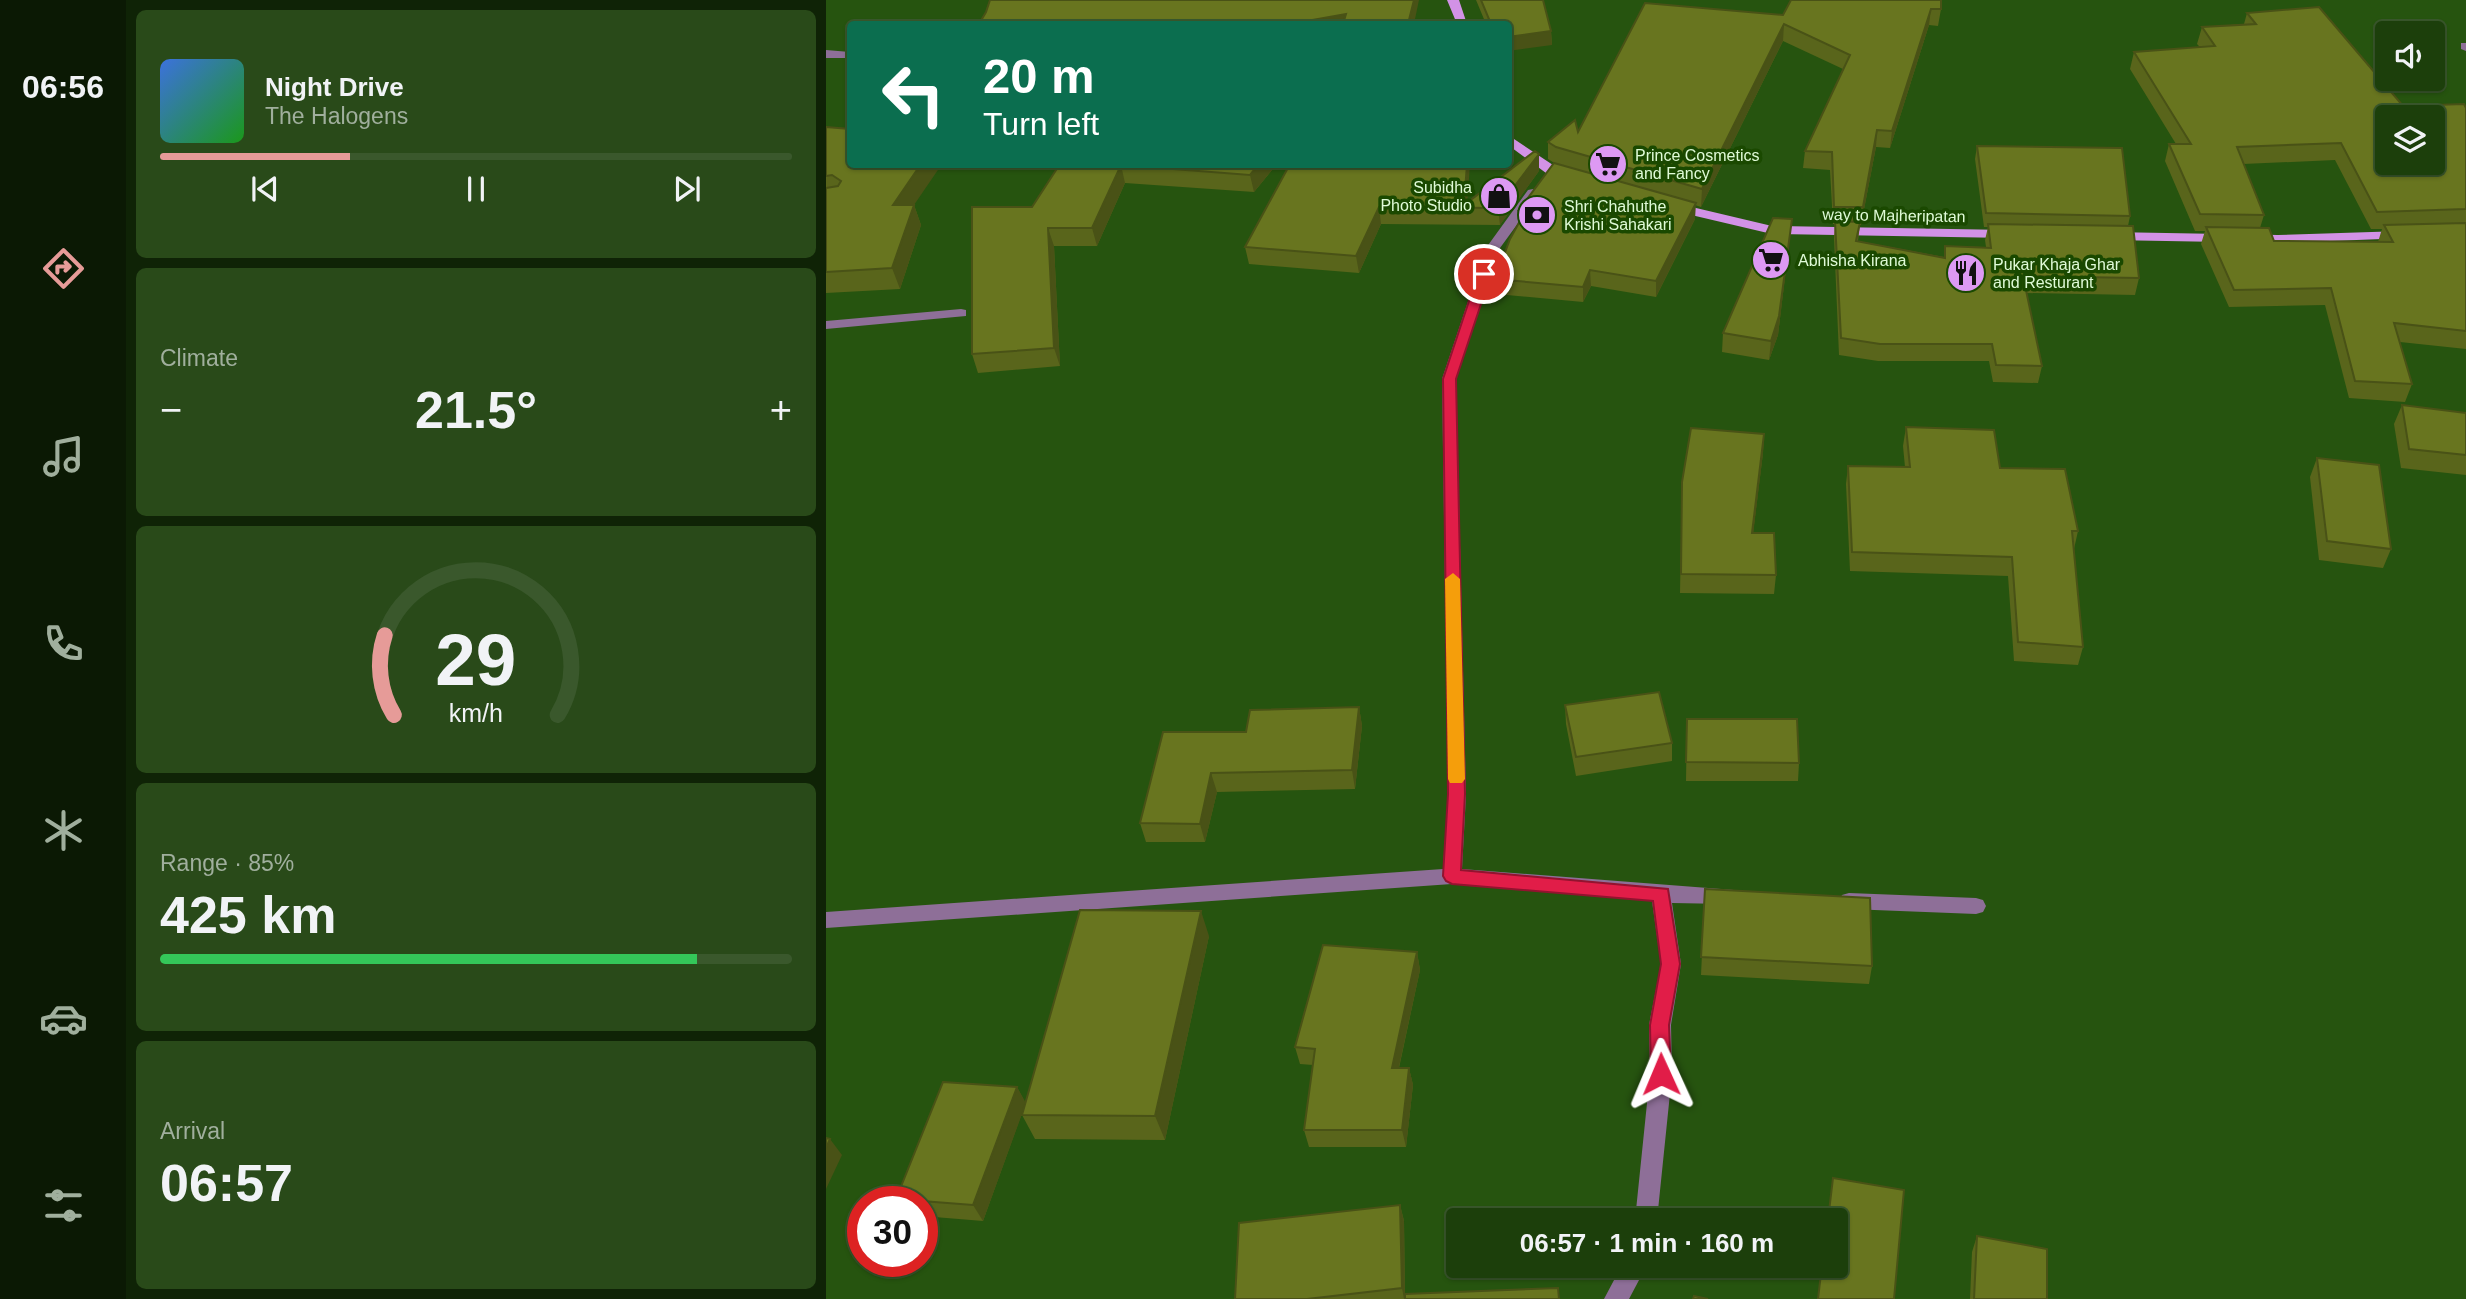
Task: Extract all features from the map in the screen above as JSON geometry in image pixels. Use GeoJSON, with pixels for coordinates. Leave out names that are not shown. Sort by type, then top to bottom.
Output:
{"type":"FeatureCollection","features":[{"type":"Feature","properties":{"kind":"main road"},"geometry":{"type":"LineString","coordinates":[[1453,0],[1461,21]]}},
{"type":"Feature","properties":{"kind":"main road"},"geometry":{"type":"LineString","coordinates":[[1512,142],[1550,170],[1589,181]]}},
{"type":"Feature","properties":{"kind":"main road","name":"way to Majheripatan"},"geometry":{"type":"LineString","coordinates":[[1666,205],[1772,230],[2018,234]]}},
{"type":"Feature","properties":{"kind":"main road"},"geometry":{"type":"LineString","coordinates":[[2100,236],[2278,239],[2412,234]]}},
{"type":"Feature","properties":{"kind":"street"},"geometry":{"type":"LineString","coordinates":[[826,54],[847,55]]}},
{"type":"Feature","properties":{"kind":"street"},"geometry":{"type":"LineString","coordinates":[[1452,876],[1457,794],[1449,379],[1493,248],[1550,170]]}},
{"type":"Feature","properties":{"kind":"street"},"geometry":{"type":"LineString","coordinates":[[826,325],[961,313]]}},
{"type":"Feature","properties":{"kind":"street"},"geometry":{"type":"LineString","coordinates":[[826,920],[1452,876],[1661,894],[1744,897]]}},
{"type":"Feature","properties":{"kind":"street"},"geometry":{"type":"LineString","coordinates":[[1647,1208],[1661,1074],[1660,1025],[1671,964],[1661,894]]}},
{"type":"Feature","properties":{"kind":"street"},"geometry":{"type":"LineString","coordinates":[[1825,900],[1976,906]]}},
{"type":"Feature","properties":{"kind":"street"},"geometry":{"type":"LineString","coordinates":[[1616,1299],[1628,1278]]}},
{"type":"Feature","properties":{"kind":"building"},"geometry":{"type":"Polygon","coordinates":[[[990,0],[1414,0],[1409,21],[1344,21],[1346,14],[1307,21],[981,21],[990,0]]]}},
{"type":"Feature","properties":{"kind":"building"},"geometry":{"type":"Polygon","coordinates":[[[1481,0],[1543,0],[1551,31],[1512,36],[1512,21],[1490,21],[1481,0]]]}},
{"type":"Feature","properties":{"kind":"building"},"geometry":{"type":"Polygon","coordinates":[[[1791,0],[1941,0],[1941,9],[1931,9],[1892,131],[1877,130],[1863,207],[1834,207],[1832,152],[1805,151],[1850,55],[1784,24],[1702,189],[1556,147],[1548,142],[1575,120],[1578,132],[1645,3],[1783,15],[1791,0]]]}},
{"type":"Feature","properties":{"kind":"building"},"geometry":{"type":"Polygon","coordinates":[[[2319,7],[2375,73],[2375,91],[2390,91],[2402,105],[2375,105],[2375,175],[2445,175],[2445,105],[2434,105],[2464,104],[2466,209],[2377,212],[2341,143],[2237,147],[2264,215],[2200,214],[2169,144],[2191,144],[2134,52],[2215,46],[2202,27],[2256,24],[2247,13],[2319,7]]]}},
{"type":"Feature","properties":{"kind":"building"},"geometry":{"type":"Polygon","coordinates":[[[826,127],[847,129],[847,168],[918,168],[893,205],[914,205],[892,268],[826,272],[826,188],[838,186],[841,181],[832,175],[826,176],[826,127]]]}},
{"type":"Feature","properties":{"kind":"building"},"geometry":{"type":"Polygon","coordinates":[[[1977,146],[2122,148],[2130,216],[1986,213],[1977,146]]]}},
{"type":"Feature","properties":{"kind":"building"},"geometry":{"type":"Polygon","coordinates":[[[1535,151],[1539,154],[1498,208],[1379,207],[1356,256],[1245,247],[1288,168],[1467,168],[1464,205],[1535,151]]]}},
{"type":"Feature","properties":{"kind":"building"},"geometry":{"type":"Polygon","coordinates":[[[1554,163],[1696,203],[1656,281],[1590,270],[1583,287],[1495,279],[1510,239],[1526,210],[1519,210],[1554,163]]]}},
{"type":"Feature","properties":{"kind":"building"},"geometry":{"type":"Polygon","coordinates":[[[1057,168],[1120,168],[1092,228],[1048,228],[1054,348],[972,354],[972,207],[1032,207],[1057,168]]]}},
{"type":"Feature","properties":{"kind":"building"},"geometry":{"type":"Polygon","coordinates":[[[1160,168],[1256,168],[1250,175],[1160,168]]]}},
{"type":"Feature","properties":{"kind":"building"},"geometry":{"type":"Polygon","coordinates":[[[1773,218],[1792,219],[1779,316],[1771,341],[1723,333],[1773,218]]]}},
{"type":"Feature","properties":{"kind":"building"},"geometry":{"type":"Polygon","coordinates":[[[1835,221],[1860,222],[1856,241],[1945,258],[1945,246],[1991,248],[1988,224],[2133,226],[2139,278],[2023,276],[2042,366],[1996,365],[1992,344],[1880,344],[1841,338],[1835,221]]]}},
{"type":"Feature","properties":{"kind":"building"},"geometry":{"type":"Polygon","coordinates":[[[2466,223],[2466,331],[2394,323],[2412,384],[2355,381],[2331,288],[2234,290],[2206,227],[2269,228],[2274,241],[2393,242],[2384,225],[2466,223]]]}},
{"type":"Feature","properties":{"kind":"building"},"geometry":{"type":"Polygon","coordinates":[[[2402,405],[2466,413],[2466,455],[2409,449],[2402,405]]]}},
{"type":"Feature","properties":{"kind":"building"},"geometry":{"type":"Polygon","coordinates":[[[1906,427],[1994,430],[2000,468],[2065,469],[2078,531],[2072,531],[2083,647],[2018,642],[2012,557],[1852,552],[1848,466],[1910,467],[1906,427]]]}},
{"type":"Feature","properties":{"kind":"building"},"geometry":{"type":"Polygon","coordinates":[[[1691,428],[1764,434],[1752,533],[1774,533],[1776,575],[1681,574],[1682,482],[1691,428]]]}},
{"type":"Feature","properties":{"kind":"building"},"geometry":{"type":"Polygon","coordinates":[[[2317,458],[2379,465],[2391,549],[2327,541],[2317,458]]]}},
{"type":"Feature","properties":{"kind":"building"},"geometry":{"type":"Polygon","coordinates":[[[1659,692],[1672,743],[1576,757],[1565,705],[1659,692]]]}},
{"type":"Feature","properties":{"kind":"building"},"geometry":{"type":"Polygon","coordinates":[[[1359,707],[1352,770],[1211,773],[1200,824],[1140,823],[1163,732],[1246,732],[1250,710],[1359,707]]]}},
{"type":"Feature","properties":{"kind":"building"},"geometry":{"type":"Polygon","coordinates":[[[1687,719],[1797,719],[1799,763],[1686,762],[1687,719]]]}},
{"type":"Feature","properties":{"kind":"building"},"geometry":{"type":"Polygon","coordinates":[[[1705,889],[1870,898],[1872,966],[1701,957],[1705,889]]]}},
{"type":"Feature","properties":{"kind":"building"},"geometry":{"type":"Polygon","coordinates":[[[1080,910],[1201,911],[1155,1116],[1022,1115],[1080,910]]]}},
{"type":"Feature","properties":{"kind":"building"},"geometry":{"type":"Polygon","coordinates":[[[1323,945],[1417,952],[1392,1068],[1409,1068],[1402,1130],[1304,1130],[1315,1049],[1295,1047],[1323,945]]]}},
{"type":"Feature","properties":{"kind":"building"},"geometry":{"type":"Polygon","coordinates":[[[943,1082],[1017,1087],[973,1205],[938,1202],[938,1186],[901,1186],[943,1082]]]}},
{"type":"Feature","properties":{"kind":"building"},"geometry":{"type":"Polygon","coordinates":[[[1833,1178],[1904,1190],[1894,1299],[1818,1299],[1820,1278],[1848,1278],[1848,1208],[1829,1208],[1833,1178]]]}},
{"type":"Feature","properties":{"kind":"building"},"geometry":{"type":"Polygon","coordinates":[[[1400,1205],[1402,1288],[1307,1299],[1235,1299],[1239,1223],[1400,1205]]]}},
{"type":"Feature","properties":{"kind":"building"},"geometry":{"type":"Polygon","coordinates":[[[1977,1236],[2047,1249],[2047,1299],[1974,1299],[1977,1236]]]}},
{"type":"Feature","properties":{"kind":"building"},"geometry":{"type":"Polygon","coordinates":[[[1558,1288],[1559,1299],[1405,1299],[1405,1294],[1558,1288]]]}},
{"type":"Feature","properties":{"kind":"slow traffic"},"geometry":{"type":"LineString","coordinates":[[1453,579],[1456,779]]}},
{"type":"Feature","properties":{"kind":"place","name":"Prince Cosmetics and Fancy"},"geometry":{"type":"Point","coordinates":[1608,164]}},
{"type":"Feature","properties":{"kind":"place","name":"Subidha Photo Studio"},"geometry":{"type":"Point","coordinates":[1499,196]}},
{"type":"Feature","properties":{"kind":"place","name":"Shri Chahuthe Krishi Sahakari"},"geometry":{"type":"Point","coordinates":[1537,215]}},
{"type":"Feature","properties":{"kind":"place","name":"Abhisha Kirana"},"geometry":{"type":"Point","coordinates":[1771,260]}},
{"type":"Feature","properties":{"kind":"place","name":"Pukar Khaja Ghar and Resturant"},"geometry":{"type":"Point","coordinates":[1966,273]}},
{"type":"Feature","properties":{"kind":"route"},"geometry":{"type":"LineString","coordinates":[[1484,274],[1449,379],[1457,794],[1452,876],[1661,894],[1671,964],[1660,1025],[1661,1074]]}}]}
